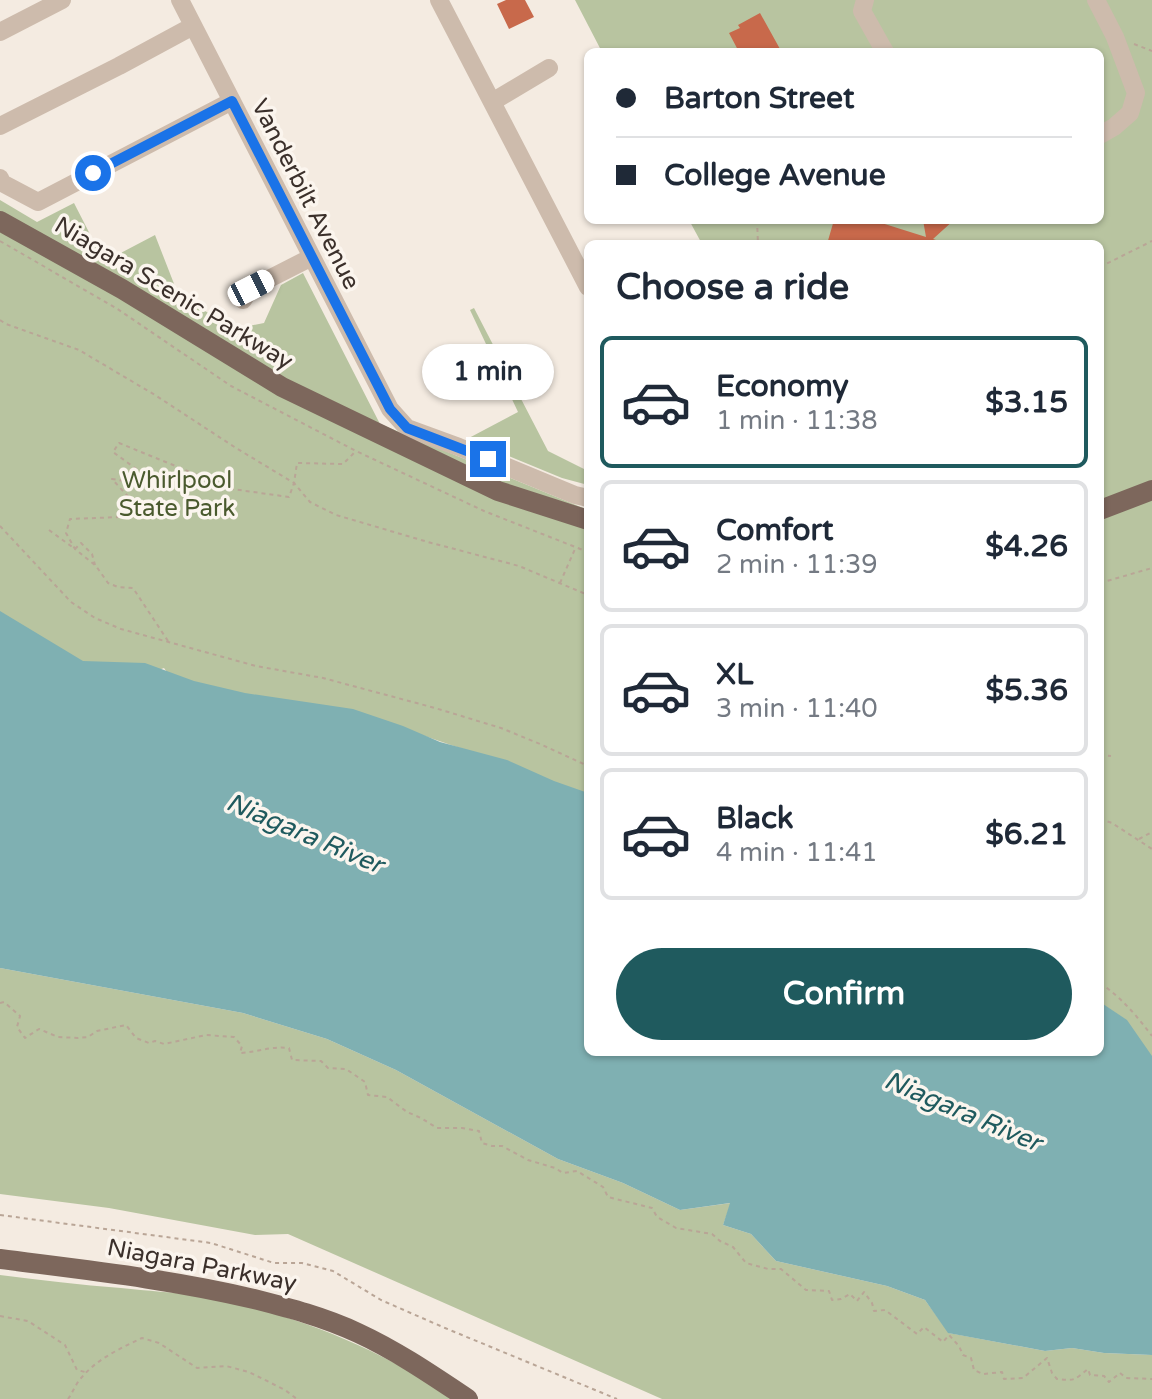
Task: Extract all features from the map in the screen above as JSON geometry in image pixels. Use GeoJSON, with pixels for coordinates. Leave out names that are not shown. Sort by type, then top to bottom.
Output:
{"type":"FeatureCollection","features":[{"type":"Feature","properties":{"kind":"main road","name":"Niagara Scenic Parkway"},"geometry":{"type":"LineString","coordinates":[[0,221],[122,289],[282,387],[498,491],[584,519]]}},
{"type":"Feature","properties":{"kind":"main road"},"geometry":{"type":"LineString","coordinates":[[1104,508],[1152,490]]}},
{"type":"Feature","properties":{"kind":"main road","name":"Niagara Parkway"},"geometry":{"type":"LineString","coordinates":[[0,1259],[142,1277],[302,1311],[357,1332],[407,1359],[468,1399]]}},
{"type":"Feature","properties":{"kind":"street"},"geometry":{"type":"LineString","coordinates":[[0,32],[62,0]]}},
{"type":"Feature","properties":{"kind":"street","name":"Vanderbilt Avenue"},"geometry":{"type":"LineString","coordinates":[[180,0],[390,409],[407,428],[584,497]]}},
{"type":"Feature","properties":{"kind":"street"},"geometry":{"type":"LineString","coordinates":[[439,0],[584,279]]}},
{"type":"Feature","properties":{"kind":"street"},"geometry":{"type":"LineString","coordinates":[[865,0],[862,11],[883,48]]}},
{"type":"Feature","properties":{"kind":"street"},"geometry":{"type":"LineString","coordinates":[[1096,0],[1115,37],[1136,93],[1130,113],[1104,133]]}},
{"type":"Feature","properties":{"kind":"street"},"geometry":{"type":"LineString","coordinates":[[0,126],[193,26]]}},
{"type":"Feature","properties":{"kind":"street"},"geometry":{"type":"LineString","coordinates":[[492,102],[549,68]]}},
{"type":"Feature","properties":{"kind":"street"},"geometry":{"type":"LineString","coordinates":[[1,180],[38,202],[232,101]]}},
{"type":"Feature","properties":{"kind":"street"},"geometry":{"type":"LineString","coordinates":[[243,300],[251,288],[312,257]]}},
{"type":"Feature","properties":{"kind":"path"},"geometry":{"type":"LineString","coordinates":[[1104,265],[1152,241]]}},
{"type":"Feature","properties":{"kind":"path"},"geometry":{"type":"LineString","coordinates":[[0,320],[79,350],[294,483],[310,502],[336,515],[519,566],[584,593]]}},
{"type":"Feature","properties":{"kind":"path"},"geometry":{"type":"LineString","coordinates":[[75,549],[66,533],[70,519],[146,516],[112,479],[161,487],[113,452],[119,443],[232,489],[289,497],[297,463],[343,464],[356,451]]}},
{"type":"Feature","properties":{"kind":"path"},"geometry":{"type":"LineString","coordinates":[[0,526],[71,602],[95,618],[121,629],[256,666],[335,681],[435,708],[514,733],[584,764]]}},
{"type":"Feature","properties":{"kind":"path"},"geometry":{"type":"LineString","coordinates":[[49,530],[96,566],[108,583],[133,588],[168,641]]}},
{"type":"Feature","properties":{"kind":"path"},"geometry":{"type":"LineString","coordinates":[[75,549],[81,543],[92,554],[96,566]]}},
{"type":"Feature","properties":{"kind":"path"},"geometry":{"type":"LineString","coordinates":[[560,583],[575,548]]}},
{"type":"Feature","properties":{"kind":"path"},"geometry":{"type":"LineString","coordinates":[[1104,582],[1152,568]]}},
{"type":"Feature","properties":{"kind":"path"},"geometry":{"type":"LineString","coordinates":[[1104,755],[1111,756]]}},
{"type":"Feature","properties":{"kind":"path"},"geometry":{"type":"LineString","coordinates":[[1104,820],[1152,849]]}},
{"type":"Feature","properties":{"kind":"path"},"geometry":{"type":"LineString","coordinates":[[1138,840],[1152,832]]}},
{"type":"Feature","properties":{"kind":"path"},"geometry":{"type":"LineString","coordinates":[[1104,986],[1132,1010],[1152,1036]]}},
{"type":"Feature","properties":{"kind":"path"},"geometry":{"type":"LineString","coordinates":[[0,1003],[4,1002],[20,1016],[17,1027],[25,1038],[39,1029],[58,1037],[78,1038],[126,1025],[136,1038],[149,1043],[164,1044],[206,1035],[234,1037],[242,1046],[240,1053],[273,1047],[289,1048],[292,1060],[321,1061],[328,1068],[346,1069],[365,1082],[368,1095],[387,1097],[437,1128],[479,1131],[482,1143],[502,1146],[563,1173],[577,1171],[603,1187],[608,1197],[652,1208],[657,1217],[676,1228],[712,1234],[733,1247],[746,1263],[781,1269],[806,1290],[829,1291],[832,1300],[850,1294],[857,1301],[864,1292],[874,1311],[885,1310],[917,1334],[924,1327],[943,1342],[949,1335],[963,1355],[971,1358],[974,1370],[983,1374],[1002,1372],[1004,1379],[1023,1378],[1047,1358],[1057,1379],[1072,1381],[1088,1369],[1090,1375],[1104,1376],[1109,1382],[1120,1373],[1126,1378],[1152,1379]]}},
{"type":"Feature","properties":{"kind":"path"},"geometry":{"type":"LineString","coordinates":[[0,1215],[211,1243],[274,1263],[302,1263],[333,1271],[381,1300],[617,1399]]}},
{"type":"Feature","properties":{"kind":"path"},"geometry":{"type":"LineString","coordinates":[[0,1316],[28,1321],[65,1345],[77,1370],[86,1373]]}},
{"type":"Feature","properties":{"kind":"path"},"geometry":{"type":"LineString","coordinates":[[68,1399],[86,1373],[142,1338],[159,1343],[197,1368],[226,1366],[249,1372],[297,1399]]}},
{"type":"Feature","properties":{"kind":"green space"},"geometry":{"type":"Polygon","coordinates":[[[575,0],[1152,0],[1152,1073],[1104,1013],[1104,240],[700,240],[691,224],[1104,224],[1104,48],[600,48],[575,0]]]}},
{"type":"Feature","properties":{"kind":"green space","name":"Whirlpool State Park"},"geometry":{"type":"Polygon","coordinates":[[[0,200],[37,222],[74,203],[96,246],[115,256],[155,235],[178,294],[234,329],[264,323],[281,285],[303,273],[380,424],[584,508],[584,793],[363,715],[187,701],[164,668],[126,682],[0,634],[0,200]]]}},
{"type":"Feature","properties":{"kind":"green space"},"geometry":{"type":"Polygon","coordinates":[[[474,308],[548,451],[584,469],[584,484],[467,439],[518,412],[470,310],[474,308]]]}},
{"type":"Feature","properties":{"kind":"green space"},"geometry":{"type":"Polygon","coordinates":[[[0,968],[243,1013],[327,1039],[396,1070],[558,1159],[623,1183],[680,1210],[731,1203],[723,1225],[751,1234],[776,1261],[887,1286],[925,1300],[949,1333],[1045,1351],[1072,1348],[1152,1355],[1152,1399],[662,1399],[288,1234],[255,1235],[109,1208],[0,1194],[0,968]]]}},
{"type":"Feature","properties":{"kind":"green space"},"geometry":{"type":"Polygon","coordinates":[[[0,1275],[190,1295],[266,1312],[364,1348],[395,1363],[452,1399],[0,1399],[0,1275]]]}},
{"type":"Feature","properties":{"kind":"water","name":"Niagara River"},"geometry":{"type":"Polygon","coordinates":[[[0,611],[83,661],[145,663],[194,681],[245,693],[353,709],[440,742],[507,760],[584,792],[584,1056],[1104,1056],[1104,1005],[1127,1020],[1152,1056],[1152,1355],[1072,1348],[1045,1351],[948,1333],[925,1300],[887,1286],[776,1261],[751,1234],[723,1225],[730,1203],[680,1210],[623,1183],[558,1159],[396,1070],[327,1039],[243,1013],[0,968],[0,611]]]}},
{"type":"Feature","properties":{"kind":"building"},"geometry":{"type":"Polygon","coordinates":[[[506,0],[525,0],[534,17],[509,29],[497,4],[506,0]]]}},
{"type":"Feature","properties":{"kind":"building"},"geometry":{"type":"Polygon","coordinates":[[[760,13],[779,48],[737,48],[729,33],[740,28],[738,25],[760,13]]]}},
{"type":"Feature","properties":{"kind":"building"},"geometry":{"type":"Polygon","coordinates":[[[833,224],[885,224],[926,237],[924,224],[950,224],[933,239],[936,240],[828,240],[833,224]]]}},
{"type":"Feature","properties":{"kind":"route"},"geometry":{"type":"LineString","coordinates":[[93,173],[232,101],[390,409],[407,428],[488,459]]}}]}
